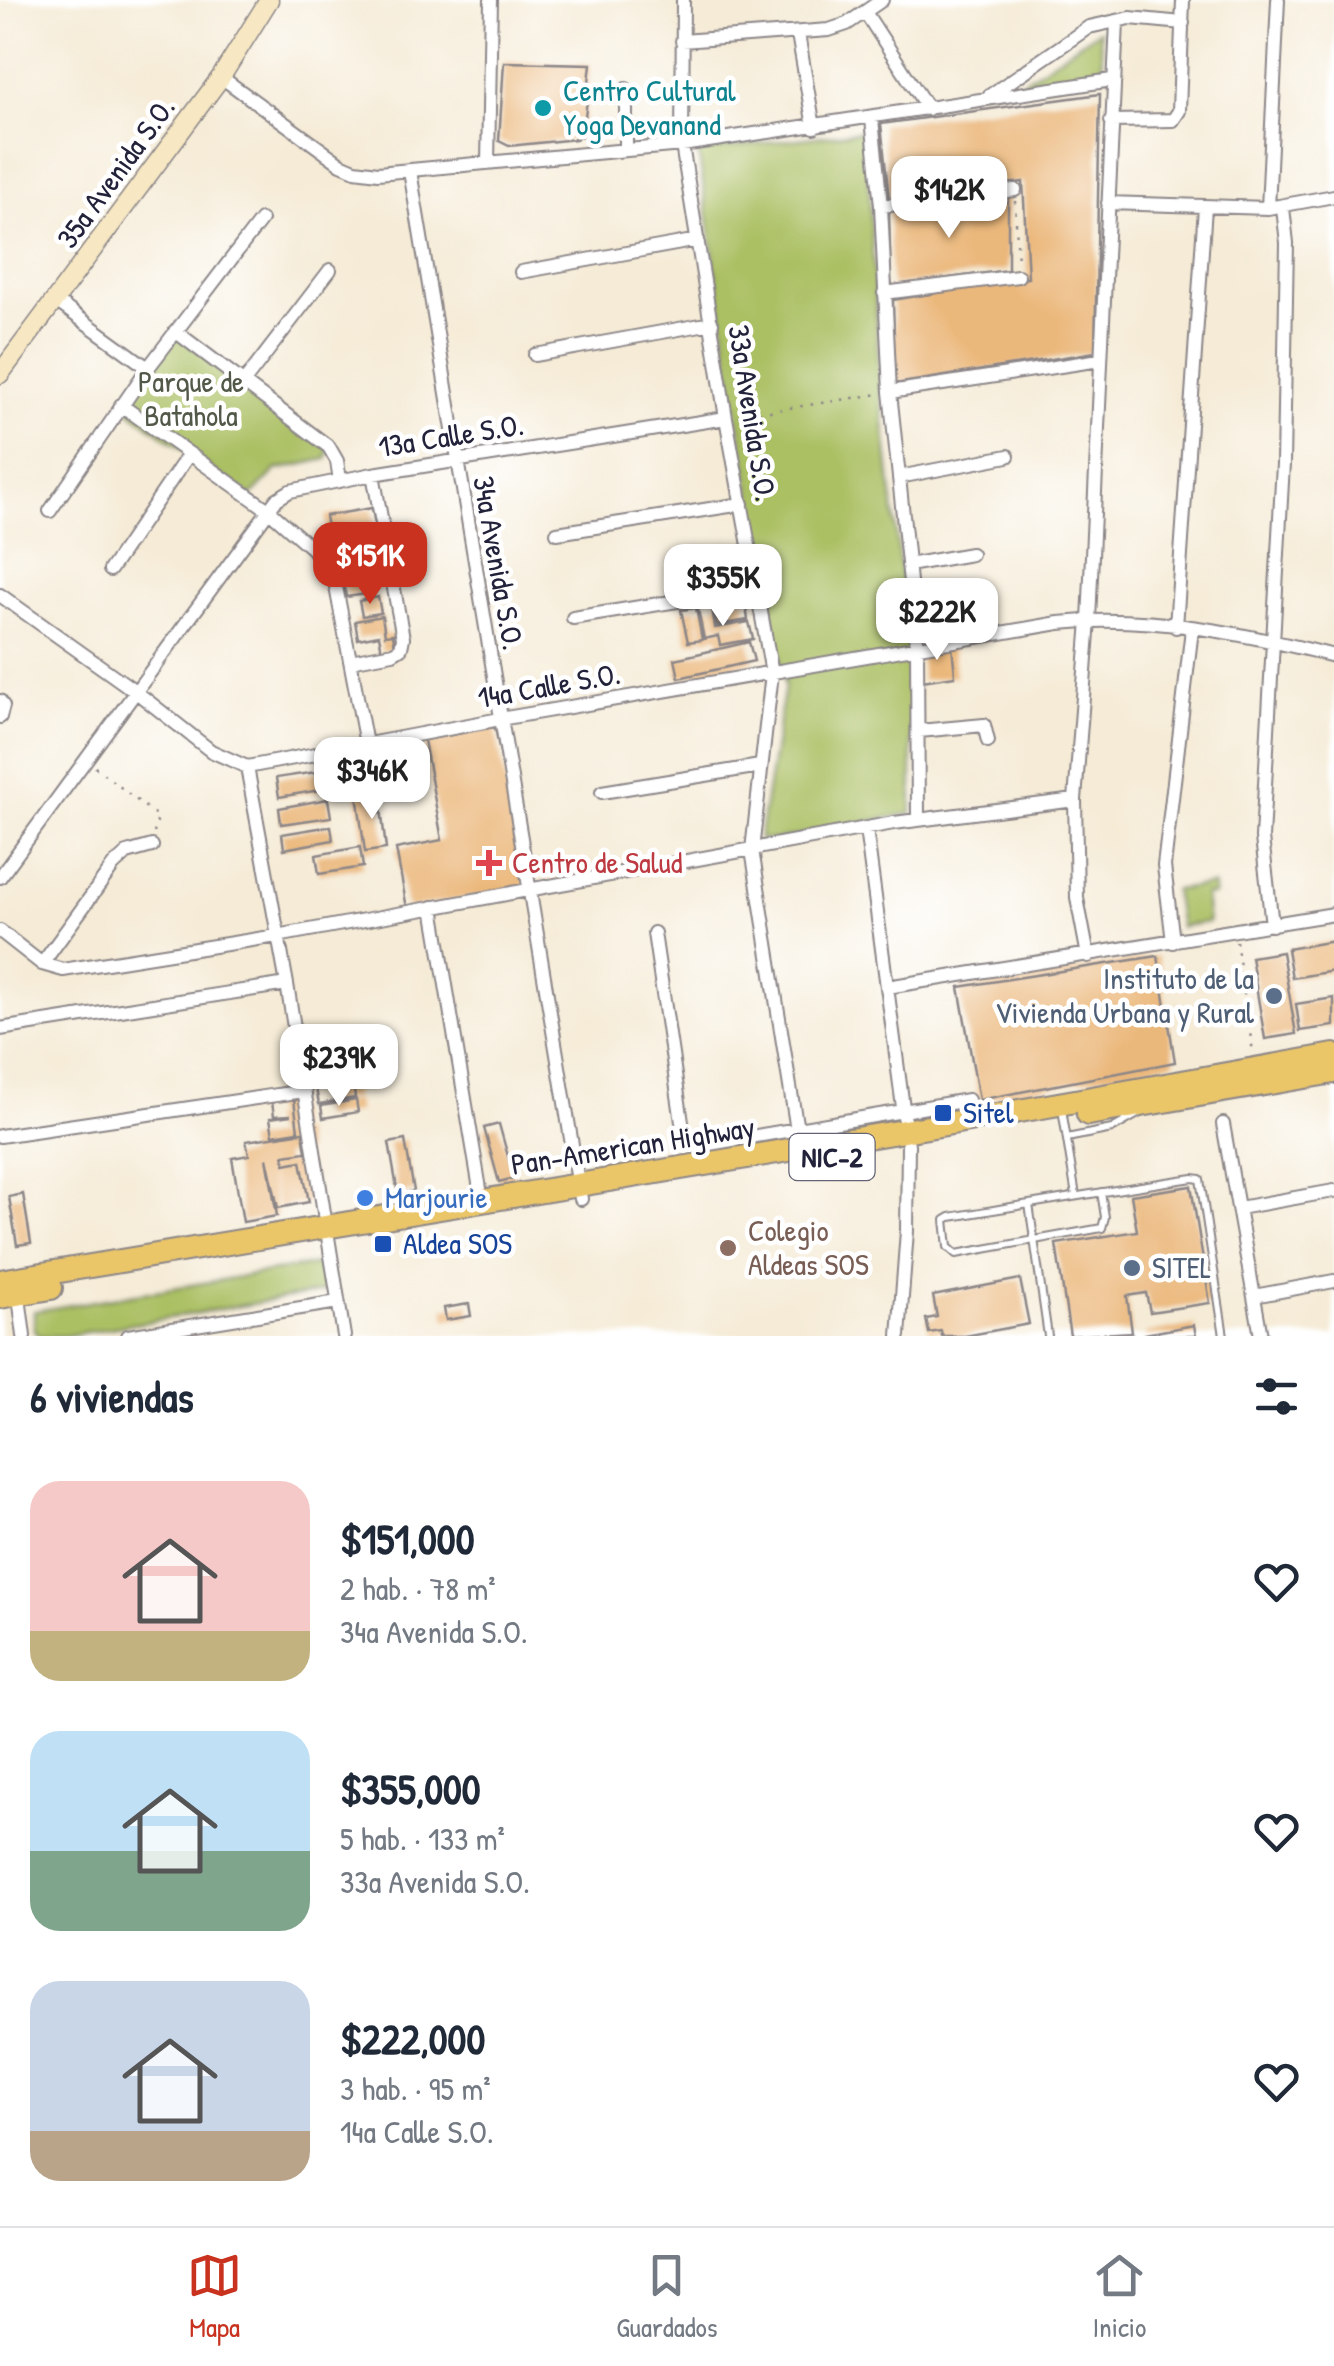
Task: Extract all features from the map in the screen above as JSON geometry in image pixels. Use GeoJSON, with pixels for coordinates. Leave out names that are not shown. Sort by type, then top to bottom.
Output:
{"type":"FeatureCollection","features":[{"type":"Feature","properties":{"kind":"highway","name":"Pan-American Highway"},"geometry":{"type":"LineString","coordinates":[[1064,1120],[1255,1068],[1334,1055]]}},
{"type":"Feature","properties":{"kind":"highway","name":"Pan-American Highway"},"geometry":{"type":"LineString","coordinates":[[9,1288],[580,1192],[906,1129],[1064,1120],[1334,1072]]}},
{"type":"Feature","properties":{"kind":"highway","name":"Pan-American Highway"},"geometry":{"type":"LineString","coordinates":[[328,1233],[482,1201],[580,1192]]}},
{"type":"Feature","properties":{"kind":"main road","name":"35a Avenida S.O."},"geometry":{"type":"LineString","coordinates":[[0,374],[221,78],[269,0]]}},
{"type":"Feature","properties":{"kind":"street"},"geometry":{"type":"LineString","coordinates":[[488,162],[491,0]]}},
{"type":"Feature","properties":{"kind":"street","name":"33a Avenida S.O."},"geometry":{"type":"LineString","coordinates":[[683,0],[682,145],[772,673],[752,850],[797,1130]]}},
{"type":"Feature","properties":{"kind":"street"},"geometry":{"type":"LineString","coordinates":[[682,40],[829,30],[847,24],[882,0]]}},
{"type":"Feature","properties":{"kind":"street"},"geometry":{"type":"LineString","coordinates":[[1111,121],[1173,120],[1179,111],[1183,0]]}},
{"type":"Feature","properties":{"kind":"street"},"geometry":{"type":"LineString","coordinates":[[1272,925],[1262,838],[1284,464],[1287,243],[1276,208],[1278,0]]}},
{"type":"Feature","properties":{"kind":"street"},"geometry":{"type":"LineString","coordinates":[[864,12],[928,109]]}},
{"type":"Feature","properties":{"kind":"street"},"geometry":{"type":"LineString","coordinates":[[984,99],[1080,32],[1100,24],[1130,18],[1183,23]]}},
{"type":"Feature","properties":{"kind":"street"},"geometry":{"type":"LineString","coordinates":[[1088,956],[1077,898],[1075,800],[1089,620],[1112,80],[1118,22]]}},
{"type":"Feature","properties":{"kind":"street"},"geometry":{"type":"LineString","coordinates":[[798,34],[814,128]]}},
{"type":"Feature","properties":{"kind":"street"},"geometry":{"type":"LineString","coordinates":[[221,78],[341,164],[378,173],[682,145],[1112,80]]}},
{"type":"Feature","properties":{"kind":"street"},"geometry":{"type":"LineString","coordinates":[[626,89],[626,150]]}},
{"type":"Feature","properties":{"kind":"street"},"geometry":{"type":"LineString","coordinates":[[872,119],[881,206],[890,392],[916,648],[918,820]]}},
{"type":"Feature","properties":{"kind":"street","name":"34a Avenida S.O."},"geometry":{"type":"LineString","coordinates":[[410,171],[580,1192]]}},
{"type":"Feature","properties":{"kind":"street"},"geometry":{"type":"LineString","coordinates":[[881,206],[1015,190]]}},
{"type":"Feature","properties":{"kind":"street"},"geometry":{"type":"LineString","coordinates":[[1108,204],[1276,208],[1334,196]]}},
{"type":"Feature","properties":{"kind":"street"},"geometry":{"type":"LineString","coordinates":[[1176,628],[1205,207]]}},
{"type":"Feature","properties":{"kind":"street"},"geometry":{"type":"LineString","coordinates":[[50,512],[121,405],[262,220]]}},
{"type":"Feature","properties":{"kind":"street"},"geometry":{"type":"LineString","coordinates":[[521,272],[698,240]]}},
{"type":"Feature","properties":{"kind":"street"},"geometry":{"type":"LineString","coordinates":[[244,382],[330,270]]}},
{"type":"Feature","properties":{"kind":"street"},"geometry":{"type":"LineString","coordinates":[[884,294],[1018,276]]}},
{"type":"Feature","properties":{"kind":"street"},"geometry":{"type":"LineString","coordinates":[[56,301],[148,368]]}},
{"type":"Feature","properties":{"kind":"street"},"geometry":{"type":"LineString","coordinates":[[535,355],[712,323]]}},
{"type":"Feature","properties":{"kind":"street"},"geometry":{"type":"LineString","coordinates":[[175,331],[330,446],[340,481]]}},
{"type":"Feature","properties":{"kind":"street"},"geometry":{"type":"LineString","coordinates":[[890,392],[1100,360]]}},
{"type":"Feature","properties":{"kind":"street"},"geometry":{"type":"LineString","coordinates":[[121,405],[267,510],[332,566],[366,744]]}},
{"type":"Feature","properties":{"kind":"street","name":"13a Calle S.O."},"geometry":{"type":"LineString","coordinates":[[0,877],[267,510],[290,491],[456,460],[726,418]]}},
{"type":"Feature","properties":{"kind":"street"},"geometry":{"type":"LineString","coordinates":[[110,570],[189,454]]}},
{"type":"Feature","properties":{"kind":"street"},"geometry":{"type":"LineString","coordinates":[[899,476],[1008,456]]}},
{"type":"Feature","properties":{"kind":"street"},"geometry":{"type":"LineString","coordinates":[[350,661],[401,648],[373,474]]}},
{"type":"Feature","properties":{"kind":"street"},"geometry":{"type":"LineString","coordinates":[[557,533],[742,504]]}},
{"type":"Feature","properties":{"kind":"street"},"geometry":{"type":"LineString","coordinates":[[908,565],[971,554]]}},
{"type":"Feature","properties":{"kind":"street"},"geometry":{"type":"LineString","coordinates":[[574,618],[757,588]]}},
{"type":"Feature","properties":{"kind":"street"},"geometry":{"type":"LineString","coordinates":[[0,595],[135,691],[211,751],[247,767],[344,1336]]}},
{"type":"Feature","properties":{"kind":"street","name":"14a Calle S.O."},"geometry":{"type":"LineString","coordinates":[[247,767],[1089,620],[1274,641],[1334,656]]}},
{"type":"Feature","properties":{"kind":"street"},"geometry":{"type":"LineString","coordinates":[[1173,942],[1164,866],[1192,629]]}},
{"type":"Feature","properties":{"kind":"street"},"geometry":{"type":"LineString","coordinates":[[0,701],[0,717]]}},
{"type":"Feature","properties":{"kind":"street"},"geometry":{"type":"LineString","coordinates":[[919,731],[984,725],[988,741]]}},
{"type":"Feature","properties":{"kind":"street"},"geometry":{"type":"LineString","coordinates":[[602,792],[760,766]]}},
{"type":"Feature","properties":{"kind":"street"},"geometry":{"type":"LineString","coordinates":[[0,931],[42,964],[62,970],[277,936],[918,820],[1075,800]]}},
{"type":"Feature","properties":{"kind":"street"},"geometry":{"type":"LineString","coordinates":[[866,829],[906,1129],[907,1230],[899,1336]]}},
{"type":"Feature","properties":{"kind":"street"},"geometry":{"type":"LineString","coordinates":[[42,964],[113,866],[127,853],[152,846]]}},
{"type":"Feature","properties":{"kind":"street"},"geometry":{"type":"LineString","coordinates":[[432,908],[482,1201]]}},
{"type":"Feature","properties":{"kind":"street"},"geometry":{"type":"LineString","coordinates":[[887,987],[1334,914]]}},
{"type":"Feature","properties":{"kind":"street"},"geometry":{"type":"LineString","coordinates":[[654,933],[683,1129],[691,1142],[709,1144],[797,1130],[906,1129],[968,1100]]}},
{"type":"Feature","properties":{"kind":"street"},"geometry":{"type":"LineString","coordinates":[[0,1028],[287,984]]}},
{"type":"Feature","properties":{"kind":"street"},"geometry":{"type":"LineString","coordinates":[[0,1136],[304,1091]]}},
{"type":"Feature","properties":{"kind":"street"},"geometry":{"type":"LineString","coordinates":[[1223,1124],[1261,1336]]}},
{"type":"Feature","properties":{"kind":"street"},"geometry":{"type":"LineString","coordinates":[[1239,1208],[1334,1191]]}},
{"type":"Feature","properties":{"kind":"street"},"geometry":{"type":"LineString","coordinates":[[1254,1296],[1334,1281]]}},
{"type":"Feature","properties":{"kind":"street"},"geometry":{"type":"LineString","coordinates":[[9,1288],[24,1336]]}},
{"type":"Feature","properties":{"kind":"street"},"geometry":{"type":"LineString","coordinates":[[128,1336],[338,1302]]}},
{"type":"Feature","properties":{"kind":"lane"},"geometry":{"type":"LineString","coordinates":[[1064,1120],[1076,1196]]}},
{"type":"Feature","properties":{"kind":"lane"},"geometry":{"type":"LineString","coordinates":[[1101,1192],[1102,1228],[956,1254],[948,1247],[945,1220],[950,1217],[1101,1192],[1200,1180],[1224,1336]]}},
{"type":"Feature","properties":{"kind":"lane"},"geometry":{"type":"LineString","coordinates":[[1029,1204],[1048,1336]]}},
{"type":"Feature","properties":{"kind":"path"},"geometry":{"type":"LineString","coordinates":[[1015,190],[1018,276]]}},
{"type":"Feature","properties":{"kind":"path"},"geometry":{"type":"LineString","coordinates":[[726,418],[890,392]]}},
{"type":"Feature","properties":{"kind":"path"},"geometry":{"type":"LineString","coordinates":[[86,760],[158,816],[152,846]]}},
{"type":"Feature","properties":{"kind":"path"},"geometry":{"type":"LineString","coordinates":[[1234,932],[1255,1068]]}},
{"type":"Feature","properties":{"kind":"green space"},"geometry":{"type":"Polygon","coordinates":[[[1099,30],[1104,75],[1012,89],[1099,30]]]}},
{"type":"Feature","properties":{"kind":"green space"},"geometry":{"type":"Polygon","coordinates":[[[866,131],[880,384],[912,679],[912,813],[775,840],[759,839],[785,686],[735,403],[698,151],[866,131]]]}},
{"type":"Feature","properties":{"kind":"green space","name":"Parque de Batahola"},"geometry":{"type":"Polygon","coordinates":[[[175,331],[329,447],[327,459],[276,470],[250,497],[121,405],[175,331]]]}},
{"type":"Feature","properties":{"kind":"green space"},"geometry":{"type":"Polygon","coordinates":[[[1213,885],[1214,895],[1205,895],[1208,922],[1180,927],[1174,890],[1213,885]]]}},
{"type":"Feature","properties":{"kind":"green space"},"geometry":{"type":"Polygon","coordinates":[[[323,1263],[327,1282],[324,1291],[316,1293],[63,1336],[39,1336],[34,1330],[34,1311],[323,1263]]]}},
{"type":"Feature","properties":{"kind":"building","name":"Centro Cultural Yoga Devanand"},"geometry":{"type":"Polygon","coordinates":[[[504,62],[591,64],[583,135],[509,146],[499,141],[504,62]]]}},
{"type":"Feature","properties":{"kind":"building"},"geometry":{"type":"Polygon","coordinates":[[[1100,94],[1095,352],[895,384],[893,300],[1028,278],[1023,182],[889,199],[881,124],[1100,94]]]}},
{"type":"Feature","properties":{"kind":"building"},"geometry":{"type":"Polygon","coordinates":[[[1008,196],[1008,270],[891,286],[889,211],[1008,196]]]}},
{"type":"Feature","properties":{"kind":"building"},"geometry":{"type":"Polygon","coordinates":[[[372,508],[382,564],[387,563],[390,582],[366,586],[367,594],[346,597],[342,570],[367,566],[365,550],[332,556],[325,516],[372,508]]]}},
{"type":"Feature","properties":{"kind":"building"},"geometry":{"type":"Polygon","coordinates":[[[378,597],[381,613],[362,616],[359,601],[378,597]]]}},
{"type":"Feature","properties":{"kind":"building"},"geometry":{"type":"Polygon","coordinates":[[[745,599],[748,620],[717,625],[714,605],[745,599]]]}},
{"type":"Feature","properties":{"kind":"building"},"geometry":{"type":"Polygon","coordinates":[[[712,607],[715,628],[749,622],[753,639],[720,645],[718,636],[704,639],[698,609],[712,607]]]}},
{"type":"Feature","properties":{"kind":"building"},"geometry":{"type":"Polygon","coordinates":[[[696,608],[702,640],[688,642],[681,610],[696,608]]]}},
{"type":"Feature","properties":{"kind":"building"},"geometry":{"type":"Polygon","coordinates":[[[382,616],[385,635],[393,634],[395,648],[382,651],[379,635],[358,639],[355,621],[382,616]]]}},
{"type":"Feature","properties":{"kind":"building"},"geometry":{"type":"Polygon","coordinates":[[[749,642],[754,661],[679,678],[675,659],[749,642]]]}},
{"type":"Feature","properties":{"kind":"building"},"geometry":{"type":"Polygon","coordinates":[[[952,645],[955,676],[922,681],[920,650],[952,645]]]}},
{"type":"Feature","properties":{"kind":"building","name":"Centro de Salud"},"geometry":{"type":"Polygon","coordinates":[[[495,727],[526,888],[407,908],[396,849],[442,840],[424,740],[495,727]]]}},
{"type":"Feature","properties":{"kind":"building"},"geometry":{"type":"Polygon","coordinates":[[[384,759],[386,777],[336,785],[334,768],[384,759]]]}},
{"type":"Feature","properties":{"kind":"building"},"geometry":{"type":"Polygon","coordinates":[[[323,771],[326,789],[279,797],[276,778],[323,771]]]}},
{"type":"Feature","properties":{"kind":"building"},"geometry":{"type":"Polygon","coordinates":[[[379,792],[386,849],[365,852],[357,794],[379,792]]]}},
{"type":"Feature","properties":{"kind":"building"},"geometry":{"type":"Polygon","coordinates":[[[328,799],[331,817],[281,824],[279,808],[328,799]]]}},
{"type":"Feature","properties":{"kind":"building"},"geometry":{"type":"Polygon","coordinates":[[[331,826],[333,840],[284,849],[282,834],[331,826]]]}},
{"type":"Feature","properties":{"kind":"building"},"geometry":{"type":"Polygon","coordinates":[[[360,847],[363,867],[319,874],[316,855],[360,847]]]}},
{"type":"Feature","properties":{"kind":"building","name":"Instituto de la Vivienda Urbana y Rural"},"geometry":{"type":"Polygon","coordinates":[[[1334,941],[1334,971],[1292,978],[1287,949],[1334,941]]]}},
{"type":"Feature","properties":{"kind":"building","name":"Instituto de la Vivienda Urbana y Rural"},"geometry":{"type":"Polygon","coordinates":[[[1282,952],[1296,1034],[1265,1039],[1251,957],[1282,952]]]}},
{"type":"Feature","properties":{"kind":"building"},"geometry":{"type":"Polygon","coordinates":[[[1158,956],[1175,1062],[979,1100],[959,987],[1158,956]]]}},
{"type":"Feature","properties":{"kind":"building","name":"Instituto de la Vivienda Urbana y Rural"},"geometry":{"type":"Polygon","coordinates":[[[1334,998],[1334,1026],[1300,1031],[1296,1004],[1334,998]]]}},
{"type":"Feature","properties":{"kind":"building"},"geometry":{"type":"Polygon","coordinates":[[[353,1082],[355,1098],[319,1104],[316,1089],[353,1082]]]}},
{"type":"Feature","properties":{"kind":"building"},"geometry":{"type":"Polygon","coordinates":[[[294,1099],[298,1131],[273,1135],[270,1118],[291,1115],[274,1116],[272,1102],[294,1099]]]}},
{"type":"Feature","properties":{"kind":"building"},"geometry":{"type":"Polygon","coordinates":[[[356,1100],[358,1112],[323,1118],[321,1106],[356,1100]]]}},
{"type":"Feature","properties":{"kind":"building"},"geometry":{"type":"Polygon","coordinates":[[[499,1124],[514,1178],[499,1182],[484,1128],[499,1124]]]}},
{"type":"Feature","properties":{"kind":"building"},"geometry":{"type":"Polygon","coordinates":[[[303,1132],[306,1152],[284,1155],[285,1164],[301,1161],[309,1202],[278,1208],[267,1158],[277,1216],[243,1222],[232,1158],[249,1155],[246,1141],[303,1132]]]}},
{"type":"Feature","properties":{"kind":"building"},"geometry":{"type":"Polygon","coordinates":[[[405,1140],[414,1191],[398,1194],[389,1143],[405,1140]]]}},
{"type":"Feature","properties":{"kind":"building","name":"SITEL"},"geometry":{"type":"Polygon","coordinates":[[[1191,1186],[1210,1303],[1150,1312],[1146,1293],[1127,1296],[1132,1332],[1070,1336],[1056,1244],[1137,1231],[1131,1195],[1191,1186]]]}},
{"type":"Feature","properties":{"kind":"building"},"geometry":{"type":"Polygon","coordinates":[[[23,1194],[31,1243],[17,1245],[9,1197],[23,1194]]]}},
{"type":"Feature","properties":{"kind":"building"},"geometry":{"type":"Polygon","coordinates":[[[1020,1279],[1029,1324],[965,1336],[929,1333],[926,1319],[937,1317],[933,1296],[1020,1279]]]}},
{"type":"Feature","properties":{"kind":"building"},"geometry":{"type":"Polygon","coordinates":[[[469,1304],[471,1316],[446,1320],[444,1308],[469,1304]]]}},
{"type":"Feature","properties":{"kind":"building"},"geometry":{"type":"Polygon","coordinates":[[[1194,1325],[1196,1336],[1145,1334],[1194,1325]]]}},
{"type":"Feature","properties":{"kind":"place","name":"Centro Cultural Yoga Devanand"},"geometry":{"type":"Point","coordinates":[543,108]}},
{"type":"Feature","properties":{"kind":"place","name":"Centro de Salud"},"geometry":{"type":"Point","coordinates":[489,863]}},
{"type":"Feature","properties":{"kind":"place","name":"Instituto de la Vivienda Urbana y Rural"},"geometry":{"type":"Point","coordinates":[1274,996]}},
{"type":"Feature","properties":{"kind":"place","name":"Sitel"},"geometry":{"type":"Point","coordinates":[943,1113]}},
{"type":"Feature","properties":{"kind":"place","name":"Marjourie"},"geometry":{"type":"Point","coordinates":[365,1198]}},
{"type":"Feature","properties":{"kind":"place","name":"Aldea SOS"},"geometry":{"type":"Point","coordinates":[383,1244]}},
{"type":"Feature","properties":{"kind":"place","name":"Colegio Aldeas SOS"},"geometry":{"type":"Point","coordinates":[728,1248]}},
{"type":"Feature","properties":{"kind":"place","name":"SITEL"},"geometry":{"type":"Point","coordinates":[1132,1268]}}]}
